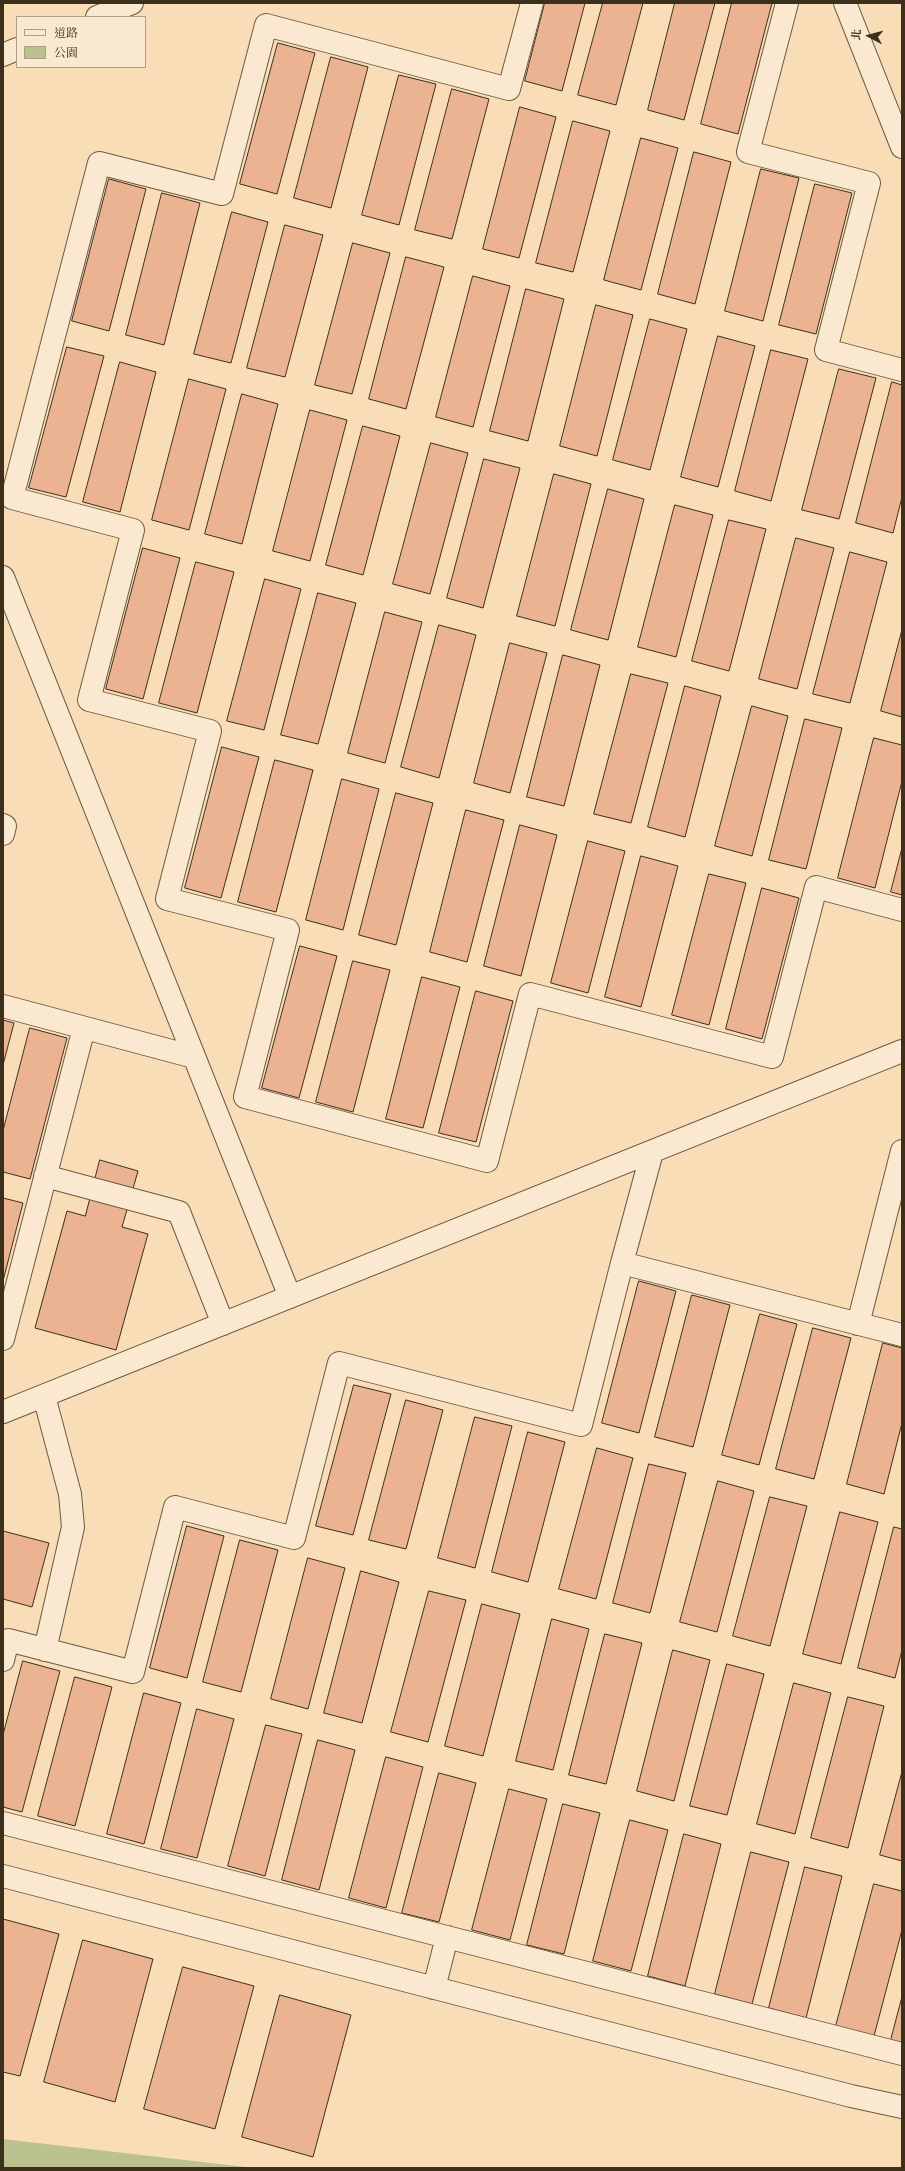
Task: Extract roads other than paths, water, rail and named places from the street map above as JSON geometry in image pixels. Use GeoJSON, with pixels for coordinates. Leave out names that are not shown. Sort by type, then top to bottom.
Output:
{"type":"FeatureCollection","features":[{"type":"Feature","properties":{"kind":"lane"},"geometry":{"type":"LineString","coordinates":[[100,16],[132,3]]}},
{"type":"Feature","properties":{"kind":"lane"},"geometry":{"type":"LineString","coordinates":[[245,1097],[288,930],[167,899],[210,731],[89,700],[133,530],[8,500],[99,162],[222,194],[266,25],[509,89],[532,3]]}},
{"type":"Feature","properties":{"kind":"lane"},"geometry":{"type":"LineString","coordinates":[[787,3],[748,152],[869,183],[826,350],[902,370]]}},
{"type":"Feature","properties":{"kind":"lane"},"geometry":{"type":"LineString","coordinates":[[845,3],[902,147]]}},
{"type":"Feature","properties":{"kind":"lane"},"geometry":{"type":"LineString","coordinates":[[3,54],[16,49]]}},
{"type":"Feature","properties":{"kind":"lane"},"geometry":{"type":"LineString","coordinates":[[3,577],[290,1297]]}},
{"type":"Feature","properties":{"kind":"lane"},"geometry":{"type":"LineString","coordinates":[[3,825],[5,826],[3,834]]}},
{"type":"Feature","properties":{"kind":"lane"},"geometry":{"type":"LineString","coordinates":[[216,1111],[245,1097],[487,1160],[530,994],[772,1057],[816,887],[902,910]]}},
{"type":"Feature","properties":{"kind":"lane"},"geometry":{"type":"LineString","coordinates":[[3,1006],[194,1057]]}},
{"type":"Feature","properties":{"kind":"lane"},"geometry":{"type":"LineString","coordinates":[[3,1339],[84,1028]]}},
{"type":"Feature","properties":{"kind":"lane"},"geometry":{"type":"LineString","coordinates":[[3,1412],[902,1051]]}},
{"type":"Feature","properties":{"kind":"lane"},"geometry":{"type":"LineString","coordinates":[[858,1324],[902,1151]]}},
{"type":"Feature","properties":{"kind":"lane"},"geometry":{"type":"LineString","coordinates":[[5,1645],[45,1650],[133,1672],[175,1507],[294,1538],[339,1363],[581,1425],[652,1152]]}},
{"type":"Feature","properties":{"kind":"lane"},"geometry":{"type":"LineString","coordinates":[[45,1176],[179,1212],[223,1324]]}},
{"type":"Feature","properties":{"kind":"lane"},"geometry":{"type":"LineString","coordinates":[[622,1263],[902,1335]]}},
{"type":"Feature","properties":{"kind":"lane"},"geometry":{"type":"LineString","coordinates":[[44,1396],[70,1494],[73,1527],[45,1650]]}},
{"type":"Feature","properties":{"kind":"lane"},"geometry":{"type":"LineString","coordinates":[[3,1823],[902,2054]]}},
{"type":"Feature","properties":{"kind":"lane"},"geometry":{"type":"LineString","coordinates":[[3,1876],[902,2108]]}},
{"type":"Feature","properties":{"kind":"lane"},"geometry":{"type":"LineString","coordinates":[[434,1988],[447,1937]]}}]}
